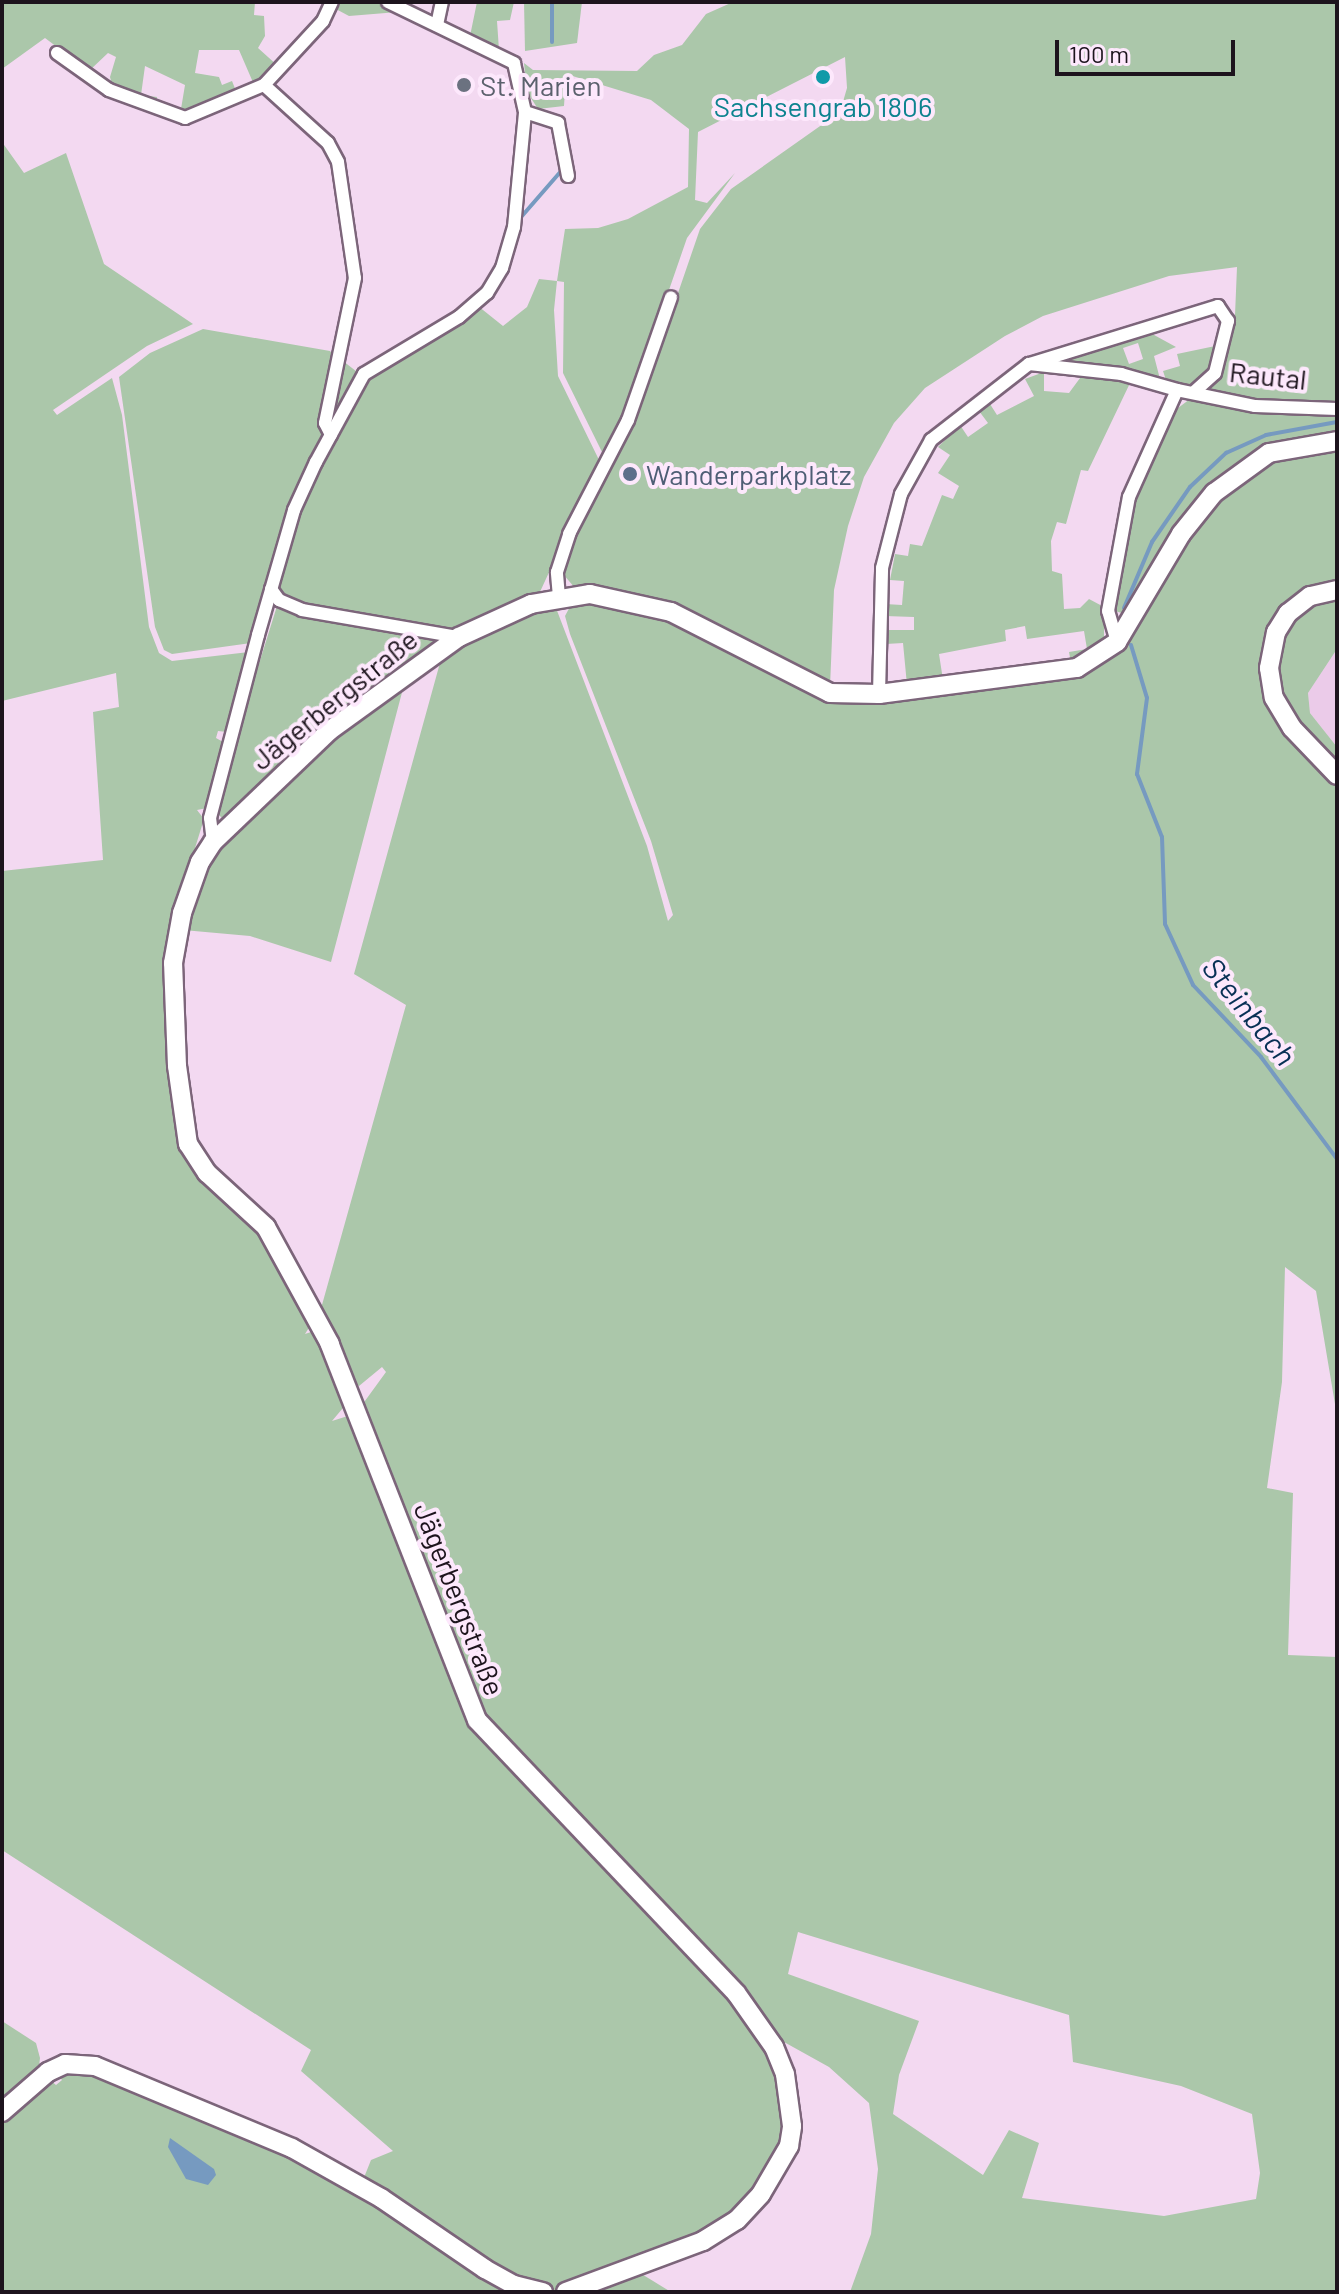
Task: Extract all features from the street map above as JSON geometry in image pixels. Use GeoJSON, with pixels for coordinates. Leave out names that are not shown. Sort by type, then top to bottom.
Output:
{"type":"FeatureCollection","features":[{"type":"Feature","properties":{"kind":"street"},"geometry":{"type":"LineString","coordinates":[[57,53],[109,90],[179,119],[235,101],[264,85],[323,21],[332,2]]}},
{"type":"Feature","properties":{"kind":"street"},"geometry":{"type":"LineString","coordinates":[[388,2],[437,25],[442,2]]}},
{"type":"Feature","properties":{"kind":"street","name":"Jägerbergstraße"},"geometry":{"type":"LineString","coordinates":[[213,842],[210,818],[294,510],[364,374],[459,317],[487,293],[502,268],[514,227],[525,112],[514,63],[437,25]]}},
{"type":"Feature","properties":{"kind":"street"},"geometry":{"type":"LineString","coordinates":[[264,85],[328,143],[338,162],[355,278],[325,423],[331,435]]}},
{"type":"Feature","properties":{"kind":"street"},"geometry":{"type":"LineString","coordinates":[[525,112],[558,123],[568,176]]}},
{"type":"Feature","properties":{"kind":"street"},"geometry":{"type":"LineString","coordinates":[[559,597],[557,572],[569,534],[628,420],[671,297]]}},
{"type":"Feature","properties":{"kind":"street"},"geometry":{"type":"LineString","coordinates":[[879,694],[882,568],[901,494],[931,440],[1029,364],[1218,306],[1228,321],[1215,373],[1194,392]]}},
{"type":"Feature","properties":{"kind":"street","name":"Rautal"},"geometry":{"type":"LineString","coordinates":[[1029,364],[1121,374],[1177,390],[1255,406],[1337,409]]}},
{"type":"Feature","properties":{"kind":"street"},"geometry":{"type":"LineString","coordinates":[[1117,642],[1108,611],[1123,521],[1145,453],[1177,390]]}},
{"type":"Feature","properties":{"kind":"street"},"geometry":{"type":"LineString","coordinates":[[1117,642],[1163,560],[1214,493],[1269,453],[1337,441]]}},
{"type":"Feature","properties":{"kind":"street","name":"Jägerbergstraße"},"geometry":{"type":"LineString","coordinates":[[271,589],[279,600],[302,610],[459,637]]}},
{"type":"Feature","properties":{"kind":"street"},"geometry":{"type":"LineString","coordinates":[[1337,590],[1310,596],[1288,613],[1276,632],[1269,668],[1274,698],[1284,717],[1337,775]]}},
{"type":"Feature","properties":{"kind":"street","name":"Jägerbergstraße"},"geometry":{"type":"LineString","coordinates":[[566,2292],[703,2241],[737,2220],[767,2185],[789,2146],[791,2113],[785,2074],[774,2047],[736,1993],[477,1720],[330,1344],[266,1227],[207,1173],[188,1144],[177,1066],[173,963],[189,888],[213,842],[329,731],[459,637],[506,613],[559,597],[621,598],[671,612],[810,687],[830,693],[879,694],[1077,668],[1117,642]]}},
{"type":"Feature","properties":{"kind":"street"},"geometry":{"type":"LineString","coordinates":[[2,2112],[48,2072],[65,2064],[95,2066],[292,2148],[381,2198],[485,2269],[514,2285],[543,2292]]}},
{"type":"Feature","properties":{"kind":"shaded area"},"geometry":{"type":"Polygon","coordinates":[[[1337,649],[1337,747],[1310,713],[1308,693],[1337,649]]]}},
{"type":"Feature","properties":{"kind":"green space"},"geometry":{"type":"Polygon","coordinates":[[[2,2],[255,2],[254,15],[264,16],[265,36],[258,48],[278,66],[255,87],[239,50],[199,50],[195,73],[219,77],[222,85],[232,81],[236,91],[180,115],[185,85],[145,66],[141,95],[157,97],[155,108],[113,88],[110,77],[116,57],[108,53],[89,71],[45,38],[2,69],[2,2]]]}},
{"type":"Feature","properties":{"kind":"green space"},"geometry":{"type":"Polygon","coordinates":[[[336,2],[383,2],[398,12],[349,16],[334,8],[336,2]]]}},
{"type":"Feature","properties":{"kind":"green space"},"geometry":{"type":"Polygon","coordinates":[[[477,2],[514,2],[510,20],[497,21],[499,50],[470,36],[477,2]]]}},
{"type":"Feature","properties":{"kind":"green space"},"geometry":{"type":"Polygon","coordinates":[[[524,2],[582,2],[577,43],[525,51],[524,2]]]}},
{"type":"Feature","properties":{"kind":"green space"},"geometry":{"type":"Polygon","coordinates":[[[733,2],[1337,2],[1337,435],[1244,461],[1128,615],[1112,610],[1133,499],[1166,417],[1194,396],[1202,397],[1222,364],[1235,315],[1237,267],[1169,276],[1043,316],[1005,336],[925,388],[894,423],[864,477],[848,526],[834,590],[830,687],[724,628],[623,592],[575,588],[563,574],[571,537],[655,360],[700,229],[731,189],[840,112],[847,88],[845,57],[698,132],[695,200],[707,203],[735,173],[687,238],[625,417],[602,452],[563,373],[564,282],[557,281],[565,229],[598,228],[628,219],[688,187],[689,129],[651,100],[566,74],[564,106],[538,109],[527,92],[524,63],[533,70],[637,71],[654,55],[682,45],[706,14],[733,2]]]}},
{"type":"Feature","properties":{"kind":"green space"},"geometry":{"type":"Polygon","coordinates":[[[2,142],[24,173],[66,153],[104,264],[193,324],[147,346],[53,410],[57,415],[112,378],[122,415],[149,627],[159,653],[172,661],[249,652],[227,732],[218,731],[216,738],[225,743],[207,808],[197,810],[204,819],[178,903],[177,1126],[262,1231],[310,1326],[305,1334],[317,1330],[348,1402],[332,1421],[351,1415],[473,1725],[731,1997],[779,2076],[786,2125],[775,2166],[731,2215],[699,2236],[579,2285],[555,2290],[518,2281],[363,2180],[371,2160],[393,2151],[301,2071],[311,2050],[2,1850],[2,871],[103,860],[93,712],[119,707],[116,673],[2,701],[2,142]]]}},
{"type":"Feature","properties":{"kind":"green space"},"geometry":{"type":"Polygon","coordinates":[[[539,279],[557,281],[554,310],[558,376],[600,462],[539,594],[448,631],[299,606],[283,596],[278,584],[300,510],[366,379],[478,306],[503,326],[527,307],[539,279]]]}},
{"type":"Feature","properties":{"kind":"green space"},"geometry":{"type":"Polygon","coordinates":[[[203,329],[330,351],[335,358],[323,433],[291,504],[251,643],[172,654],[164,650],[155,627],[119,377],[150,353],[203,329]]]}},
{"type":"Feature","properties":{"kind":"green space"},"geometry":{"type":"Polygon","coordinates":[[[1145,330],[1176,347],[1154,356],[1160,379],[1055,363],[1054,357],[1145,330]],[[1138,343],[1123,348],[1129,364],[1143,359],[1138,343]]]}},
{"type":"Feature","properties":{"kind":"green space"},"geometry":{"type":"Polygon","coordinates":[[[1220,345],[1211,374],[1193,387],[1166,380],[1163,371],[1180,366],[1177,354],[1220,345]]]}},
{"type":"Feature","properties":{"kind":"green space"},"geometry":{"type":"Polygon","coordinates":[[[343,361],[361,375],[331,421],[343,361]]]}},
{"type":"Feature","properties":{"kind":"green space"},"geometry":{"type":"Polygon","coordinates":[[[1044,372],[1044,391],[1069,393],[1083,374],[1131,381],[1088,471],[1081,470],[1066,524],[1057,522],[1051,541],[1052,571],[1062,574],[1064,609],[1080,608],[1089,599],[1104,607],[1104,644],[1071,663],[1069,652],[1087,649],[1084,631],[1027,639],[1025,626],[1005,630],[1006,641],[939,654],[943,680],[907,685],[903,643],[886,644],[886,630],[914,630],[914,617],[885,616],[885,604],[902,605],[904,581],[890,580],[895,554],[908,556],[910,544],[922,546],[942,495],[953,499],[959,486],[938,473],[950,455],[938,447],[960,425],[968,437],[988,423],[979,411],[990,404],[997,415],[1034,396],[1025,379],[1044,372]]]}},
{"type":"Feature","properties":{"kind":"green space"},"geometry":{"type":"Polygon","coordinates":[[[1337,446],[1337,585],[1309,591],[1264,668],[1337,781],[1337,1416],[1316,1291],[1285,1267],[1282,1382],[1267,1488],[1293,1493],[1288,1655],[1337,1657],[1337,2292],[850,2292],[871,2234],[878,2169],[869,2103],[829,2067],[775,2037],[478,1707],[362,1405],[386,1372],[382,1367],[359,1386],[353,1383],[320,1312],[406,1005],[354,974],[443,652],[522,613],[556,608],[647,846],[668,921],[673,915],[651,841],[570,634],[565,616],[573,601],[598,601],[671,618],[824,700],[879,700],[1077,674],[1114,657],[1156,578],[1219,499],[1270,458],[1337,446]],[[798,1932],[788,1974],[919,2021],[899,2075],[893,2114],[983,2175],[1009,2130],[1039,2143],[1022,2198],[1164,2216],[1256,2199],[1260,2173],[1252,2114],[1181,2086],[1073,2062],[1069,2015],[798,1932]]]}},
{"type":"Feature","properties":{"kind":"green space"},"geometry":{"type":"Polygon","coordinates":[[[1337,596],[1337,649],[1308,693],[1310,713],[1337,747],[1337,769],[1297,726],[1275,681],[1281,634],[1311,601],[1337,596]]]}},
{"type":"Feature","properties":{"kind":"green space"},"geometry":{"type":"Polygon","coordinates":[[[277,606],[443,639],[326,726],[223,819],[218,814],[238,731],[277,606]]]}},
{"type":"Feature","properties":{"kind":"green space"},"geometry":{"type":"Polygon","coordinates":[[[405,681],[331,962],[250,936],[183,930],[204,869],[221,841],[275,786],[405,681]]]}},
{"type":"Feature","properties":{"kind":"green space"},"geometry":{"type":"Polygon","coordinates":[[[2,2021],[36,2043],[40,2058],[39,2066],[2,2104],[2,2021]]]}},
{"type":"Feature","properties":{"kind":"green space"},"geometry":{"type":"Polygon","coordinates":[[[88,2071],[292,2155],[515,2292],[2,2292],[2,2121],[50,2080],[56,2085],[62,2080],[58,2075],[88,2071]]]}},
{"type":"Feature","properties":{"kind":"green space"},"geometry":{"type":"Polygon","coordinates":[[[640,2273],[671,2292],[589,2292],[640,2273]]]}},
{"type":"Feature","properties":{"kind":"water"},"geometry":{"type":"Polygon","coordinates":[[[170,2138],[214,2169],[216,2175],[208,2185],[186,2179],[168,2147],[170,2138]]]}},
{"type":"Feature","properties":{"kind":"waterway"},"geometry":{"type":"LineString","coordinates":[[552,2],[552,42]]}},
{"type":"Feature","properties":{"kind":"waterway"},"geometry":{"type":"LineString","coordinates":[[522,216],[562,170]]}},
{"type":"Feature","properties":{"kind":"waterway","name":"Steinbach"},"geometry":{"type":"LineString","coordinates":[[1124,608],[1152,542],[1190,487],[1226,453],[1266,435],[1337,422]]}},
{"type":"Feature","properties":{"kind":"waterway","name":"Steinbach"},"geometry":{"type":"LineString","coordinates":[[1131,645],[1147,698],[1137,774],[1162,837],[1165,924],[1193,985],[1261,1057],[1337,1159]]}},
{"type":"Feature","properties":{"kind":"place","name":"Sachsengrab 1806"},"geometry":{"type":"Point","coordinates":[823,77]}},
{"type":"Feature","properties":{"kind":"place","name":"St. Marien"},"geometry":{"type":"Point","coordinates":[464,85]}},
{"type":"Feature","properties":{"kind":"place","name":"Wanderparkplatz"},"geometry":{"type":"Point","coordinates":[630,474]}}]}
